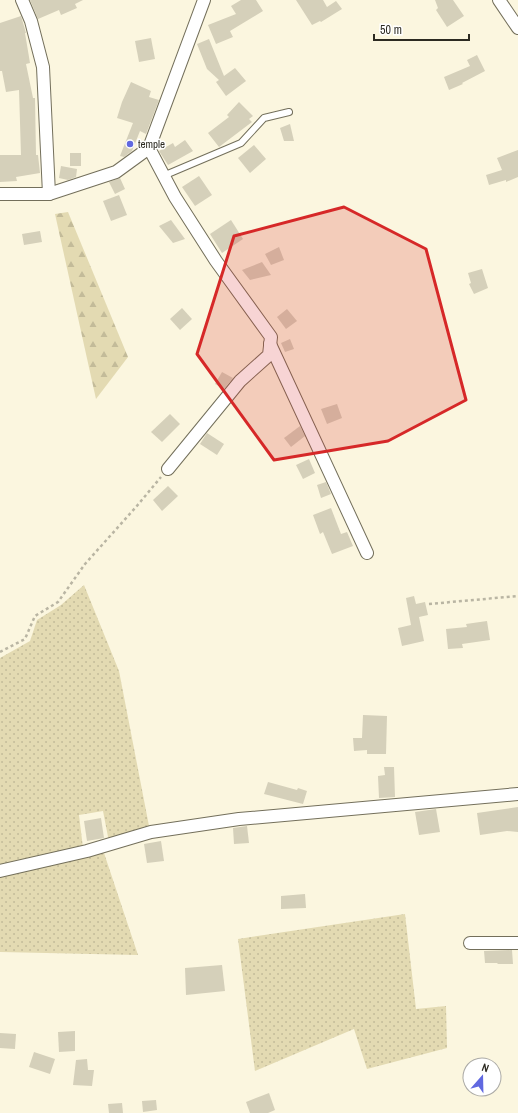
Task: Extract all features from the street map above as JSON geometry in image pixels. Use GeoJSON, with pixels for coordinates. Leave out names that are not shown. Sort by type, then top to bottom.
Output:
{"type":"FeatureCollection","features":[{"type":"Feature","properties":{"kind":"street"},"geometry":{"type":"LineString","coordinates":[[22,0],[31,21],[43,67],[49,194]]}},
{"type":"Feature","properties":{"kind":"street"},"geometry":{"type":"LineString","coordinates":[[0,194],[49,194],[116,172],[149,148],[204,0]]}},
{"type":"Feature","properties":{"kind":"street"},"geometry":{"type":"LineString","coordinates":[[499,0],[518,28]]}},
{"type":"Feature","properties":{"kind":"street"},"geometry":{"type":"LineString","coordinates":[[149,148],[175,197],[216,261],[271,337],[269,355],[240,381],[168,469]]}},
{"type":"Feature","properties":{"kind":"street"},"geometry":{"type":"LineString","coordinates":[[270,344],[367,553]]}},
{"type":"Feature","properties":{"kind":"street"},"geometry":{"type":"LineString","coordinates":[[0,871],[87,851],[151,832],[239,819],[518,794]]}},
{"type":"Feature","properties":{"kind":"street"},"geometry":{"type":"LineString","coordinates":[[470,943],[518,943]]}},
{"type":"Feature","properties":{"kind":"lane"},"geometry":{"type":"LineString","coordinates":[[163,176],[241,143],[264,118],[289,112]]}},
{"type":"Feature","properties":{"kind":"path"},"geometry":{"type":"LineString","coordinates":[[0,652],[25,639],[35,616],[58,602],[85,564],[168,469]]}},
{"type":"Feature","properties":{"kind":"path"},"geometry":{"type":"LineString","coordinates":[[429,604],[518,596]]}},
{"type":"Feature","properties":{"kind":"highlighted area"},"geometry":{"type":"Polygon","coordinates":[[[344,207],[426,249],[466,400],[388,441],[274,460],[197,354],[234,236],[344,207]]]}},
{"type":"Feature","properties":{"kind":"green space"},"geometry":{"type":"Polygon","coordinates":[[[68,212],[128,357],[96,399],[55,214],[68,212]]]}},
{"type":"Feature","properties":{"kind":"green space"},"geometry":{"type":"Polygon","coordinates":[[[84,585],[119,671],[149,826],[109,842],[103,811],[79,815],[83,848],[0,869],[0,658],[30,641],[37,620],[61,605],[84,585]]]}},
{"type":"Feature","properties":{"kind":"green space"},"geometry":{"type":"Polygon","coordinates":[[[103,850],[138,955],[0,952],[0,873],[103,850]]]}},
{"type":"Feature","properties":{"kind":"green space"},"geometry":{"type":"Polygon","coordinates":[[[405,914],[416,1009],[446,1006],[447,1048],[367,1069],[354,1029],[255,1071],[238,939],[405,914]]]}},
{"type":"Feature","properties":{"kind":"building"},"geometry":{"type":"Polygon","coordinates":[[[30,0],[83,0],[75,4],[77,8],[61,15],[59,10],[38,19],[30,0]]]}},
{"type":"Feature","properties":{"kind":"building"},"geometry":{"type":"Polygon","coordinates":[[[241,0],[256,0],[263,11],[230,31],[233,37],[216,44],[208,25],[236,14],[231,6],[241,0]]]}},
{"type":"Feature","properties":{"kind":"building"},"geometry":{"type":"Polygon","coordinates":[[[296,0],[323,0],[327,7],[336,1],[342,9],[321,22],[320,21],[312,25],[296,0]]]}},
{"type":"Feature","properties":{"kind":"building"},"geometry":{"type":"Polygon","coordinates":[[[435,0],[453,0],[464,16],[447,27],[436,10],[438,8],[435,0]]]}},
{"type":"Feature","properties":{"kind":"building"},"geometry":{"type":"Polygon","coordinates":[[[21,16],[26,33],[30,63],[26,64],[33,98],[35,98],[36,155],[38,155],[40,173],[16,177],[17,181],[0,182],[0,155],[21,155],[19,90],[6,92],[2,71],[0,71],[0,23],[21,16]]]}},
{"type":"Feature","properties":{"kind":"building"},"geometry":{"type":"Polygon","coordinates":[[[151,38],[155,59],[139,62],[135,41],[151,38]]]}},
{"type":"Feature","properties":{"kind":"building"},"geometry":{"type":"Polygon","coordinates":[[[209,39],[224,76],[235,68],[246,81],[226,96],[216,82],[219,80],[207,69],[197,44],[209,39]]]}},
{"type":"Feature","properties":{"kind":"building"},"geometry":{"type":"Polygon","coordinates":[[[477,55],[485,71],[462,83],[463,84],[449,90],[444,77],[470,66],[467,60],[477,55]]]}},
{"type":"Feature","properties":{"kind":"building"},"geometry":{"type":"Polygon","coordinates":[[[131,82],[151,91],[149,97],[159,100],[146,134],[140,131],[132,151],[124,157],[120,156],[133,123],[117,118],[131,82]]]}},
{"type":"Feature","properties":{"kind":"building"},"geometry":{"type":"Polygon","coordinates":[[[239,102],[253,116],[249,119],[252,122],[219,147],[208,133],[229,117],[227,115],[239,102]]]}},
{"type":"Feature","properties":{"kind":"building"},"geometry":{"type":"Polygon","coordinates":[[[290,124],[294,141],[284,141],[280,128],[290,124]]]}},
{"type":"Feature","properties":{"kind":"building"},"geometry":{"type":"Polygon","coordinates":[[[185,140],[193,151],[168,165],[159,151],[173,143],[175,147],[185,140]]]}},
{"type":"Feature","properties":{"kind":"building"},"geometry":{"type":"Polygon","coordinates":[[[254,145],[266,159],[250,173],[238,158],[254,145]]]}},
{"type":"Feature","properties":{"kind":"building"},"geometry":{"type":"Polygon","coordinates":[[[518,150],[518,177],[506,182],[506,180],[489,185],[486,175],[502,170],[497,158],[518,150]]]}},
{"type":"Feature","properties":{"kind":"building"},"geometry":{"type":"Polygon","coordinates":[[[70,153],[81,153],[81,166],[70,166],[70,153]]]}},
{"type":"Feature","properties":{"kind":"building"},"geometry":{"type":"Polygon","coordinates":[[[61,166],[77,169],[76,177],[68,180],[59,178],[61,166]]]}},
{"type":"Feature","properties":{"kind":"building"},"geometry":{"type":"Polygon","coordinates":[[[199,176],[212,195],[195,206],[182,187],[199,176]]]}},
{"type":"Feature","properties":{"kind":"building"},"geometry":{"type":"Polygon","coordinates":[[[120,178],[125,189],[115,194],[109,182],[120,178]]]}},
{"type":"Feature","properties":{"kind":"building"},"geometry":{"type":"Polygon","coordinates":[[[119,195],[127,215],[111,221],[103,201],[119,195]]]}},
{"type":"Feature","properties":{"kind":"building"},"geometry":{"type":"Polygon","coordinates":[[[171,220],[185,239],[173,243],[159,226],[171,220]]]}},
{"type":"Feature","properties":{"kind":"building"},"geometry":{"type":"Polygon","coordinates":[[[231,220],[243,239],[222,253],[210,234],[231,220]]]}},
{"type":"Feature","properties":{"kind":"building"},"geometry":{"type":"Polygon","coordinates":[[[40,231],[42,242],[24,245],[22,234],[40,231]]]}},
{"type":"Feature","properties":{"kind":"building"},"geometry":{"type":"Polygon","coordinates":[[[279,247],[284,260],[271,265],[265,254],[279,247]]]}},
{"type":"Feature","properties":{"kind":"building"},"geometry":{"type":"Polygon","coordinates":[[[262,262],[271,275],[250,280],[242,270],[262,262]]]}},
{"type":"Feature","properties":{"kind":"building"},"geometry":{"type":"Polygon","coordinates":[[[482,269],[488,288],[474,294],[469,284],[471,283],[468,273],[482,269]]]}},
{"type":"Feature","properties":{"kind":"building"},"geometry":{"type":"Polygon","coordinates":[[[182,308],[192,319],[180,330],[170,319],[182,308]]]}},
{"type":"Feature","properties":{"kind":"building"},"geometry":{"type":"Polygon","coordinates":[[[287,309],[297,321],[286,329],[277,317],[287,309]]]}},
{"type":"Feature","properties":{"kind":"building"},"geometry":{"type":"Polygon","coordinates":[[[290,339],[294,349],[285,352],[281,343],[290,339]]]}},
{"type":"Feature","properties":{"kind":"building"},"geometry":{"type":"Polygon","coordinates":[[[222,372],[233,378],[224,389],[215,384],[222,372]]]}},
{"type":"Feature","properties":{"kind":"building"},"geometry":{"type":"Polygon","coordinates":[[[337,404],[342,418],[327,424],[321,409],[337,404]]]}},
{"type":"Feature","properties":{"kind":"building"},"geometry":{"type":"Polygon","coordinates":[[[170,414],[180,424],[162,442],[151,432],[170,414]]]}},
{"type":"Feature","properties":{"kind":"building"},"geometry":{"type":"Polygon","coordinates":[[[300,426],[305,436],[291,447],[284,438],[300,426]]]}},
{"type":"Feature","properties":{"kind":"building"},"geometry":{"type":"Polygon","coordinates":[[[207,433],[224,444],[217,455],[200,444],[207,433]]]}},
{"type":"Feature","properties":{"kind":"building"},"geometry":{"type":"Polygon","coordinates":[[[309,459],[315,473],[303,479],[296,465],[309,459]]]}},
{"type":"Feature","properties":{"kind":"building"},"geometry":{"type":"Polygon","coordinates":[[[326,482],[331,494],[321,498],[317,485],[326,482]]]}},
{"type":"Feature","properties":{"kind":"building"},"geometry":{"type":"Polygon","coordinates":[[[168,486],[178,496],[162,511],[153,500],[168,486]]]}},
{"type":"Feature","properties":{"kind":"building"},"geometry":{"type":"Polygon","coordinates":[[[331,508],[341,534],[347,532],[353,546],[332,554],[323,532],[320,534],[313,515],[331,508]]]}},
{"type":"Feature","properties":{"kind":"building"},"geometry":{"type":"Polygon","coordinates":[[[414,596],[416,604],[425,602],[428,615],[419,617],[424,641],[402,646],[398,628],[411,625],[406,598],[414,596]]]}},
{"type":"Feature","properties":{"kind":"building"},"geometry":{"type":"Polygon","coordinates":[[[487,621],[490,640],[462,644],[463,648],[448,649],[446,629],[467,627],[466,624],[487,621]]]}},
{"type":"Feature","properties":{"kind":"building"},"geometry":{"type":"Polygon","coordinates":[[[363,715],[387,716],[386,754],[367,754],[367,750],[354,751],[353,738],[362,738],[363,715]]]}},
{"type":"Feature","properties":{"kind":"building"},"geometry":{"type":"Polygon","coordinates":[[[384,767],[394,767],[395,797],[379,798],[378,776],[385,775],[384,767]]]}},
{"type":"Feature","properties":{"kind":"building"},"geometry":{"type":"Polygon","coordinates":[[[268,782],[297,790],[298,788],[307,791],[303,804],[264,794],[268,782]]]}},
{"type":"Feature","properties":{"kind":"building"},"geometry":{"type":"Polygon","coordinates":[[[518,807],[518,832],[507,831],[480,835],[477,813],[518,807]]]}},
{"type":"Feature","properties":{"kind":"building"},"geometry":{"type":"Polygon","coordinates":[[[436,809],[440,832],[419,835],[415,812],[436,809]]]}},
{"type":"Feature","properties":{"kind":"building"},"geometry":{"type":"Polygon","coordinates":[[[101,818],[104,838],[87,841],[84,821],[101,818]]]}},
{"type":"Feature","properties":{"kind":"building"},"geometry":{"type":"Polygon","coordinates":[[[247,826],[249,843],[234,844],[233,828],[247,826]]]}},
{"type":"Feature","properties":{"kind":"building"},"geometry":{"type":"Polygon","coordinates":[[[161,841],[164,861],[147,863],[144,844],[161,841]]]}},
{"type":"Feature","properties":{"kind":"building"},"geometry":{"type":"Polygon","coordinates":[[[305,894],[306,908],[281,909],[281,896],[305,894]]]}},
{"type":"Feature","properties":{"kind":"building"},"geometry":{"type":"Polygon","coordinates":[[[512,950],[513,964],[485,963],[484,951],[512,950]]]}},
{"type":"Feature","properties":{"kind":"building"},"geometry":{"type":"Polygon","coordinates":[[[222,965],[225,991],[186,995],[185,968],[222,965]]]}},
{"type":"Feature","properties":{"kind":"building"},"geometry":{"type":"Polygon","coordinates":[[[75,1031],[75,1051],[59,1052],[58,1032],[75,1031]]]}},
{"type":"Feature","properties":{"kind":"building"},"geometry":{"type":"Polygon","coordinates":[[[0,1033],[16,1034],[15,1049],[0,1048],[0,1033]]]}},
{"type":"Feature","properties":{"kind":"building"},"geometry":{"type":"Polygon","coordinates":[[[34,1052],[55,1059],[50,1074],[29,1067],[34,1052]]]}},
{"type":"Feature","properties":{"kind":"building"},"geometry":{"type":"Polygon","coordinates":[[[87,1059],[88,1070],[94,1070],[92,1086],[73,1085],[76,1060],[87,1059]]]}},
{"type":"Feature","properties":{"kind":"building"},"geometry":{"type":"Polygon","coordinates":[[[269,1093],[275,1110],[268,1113],[250,1113],[246,1102],[269,1093]]]}},
{"type":"Feature","properties":{"kind":"building"},"geometry":{"type":"Polygon","coordinates":[[[156,1100],[157,1110],[143,1112],[142,1101],[156,1100]]]}},
{"type":"Feature","properties":{"kind":"building"},"geometry":{"type":"Polygon","coordinates":[[[122,1103],[123,1113],[109,1113],[108,1104],[122,1103]]]}},
{"type":"Feature","properties":{"kind":"place","name":"temple"},"geometry":{"type":"Point","coordinates":[130,144]}}]}
